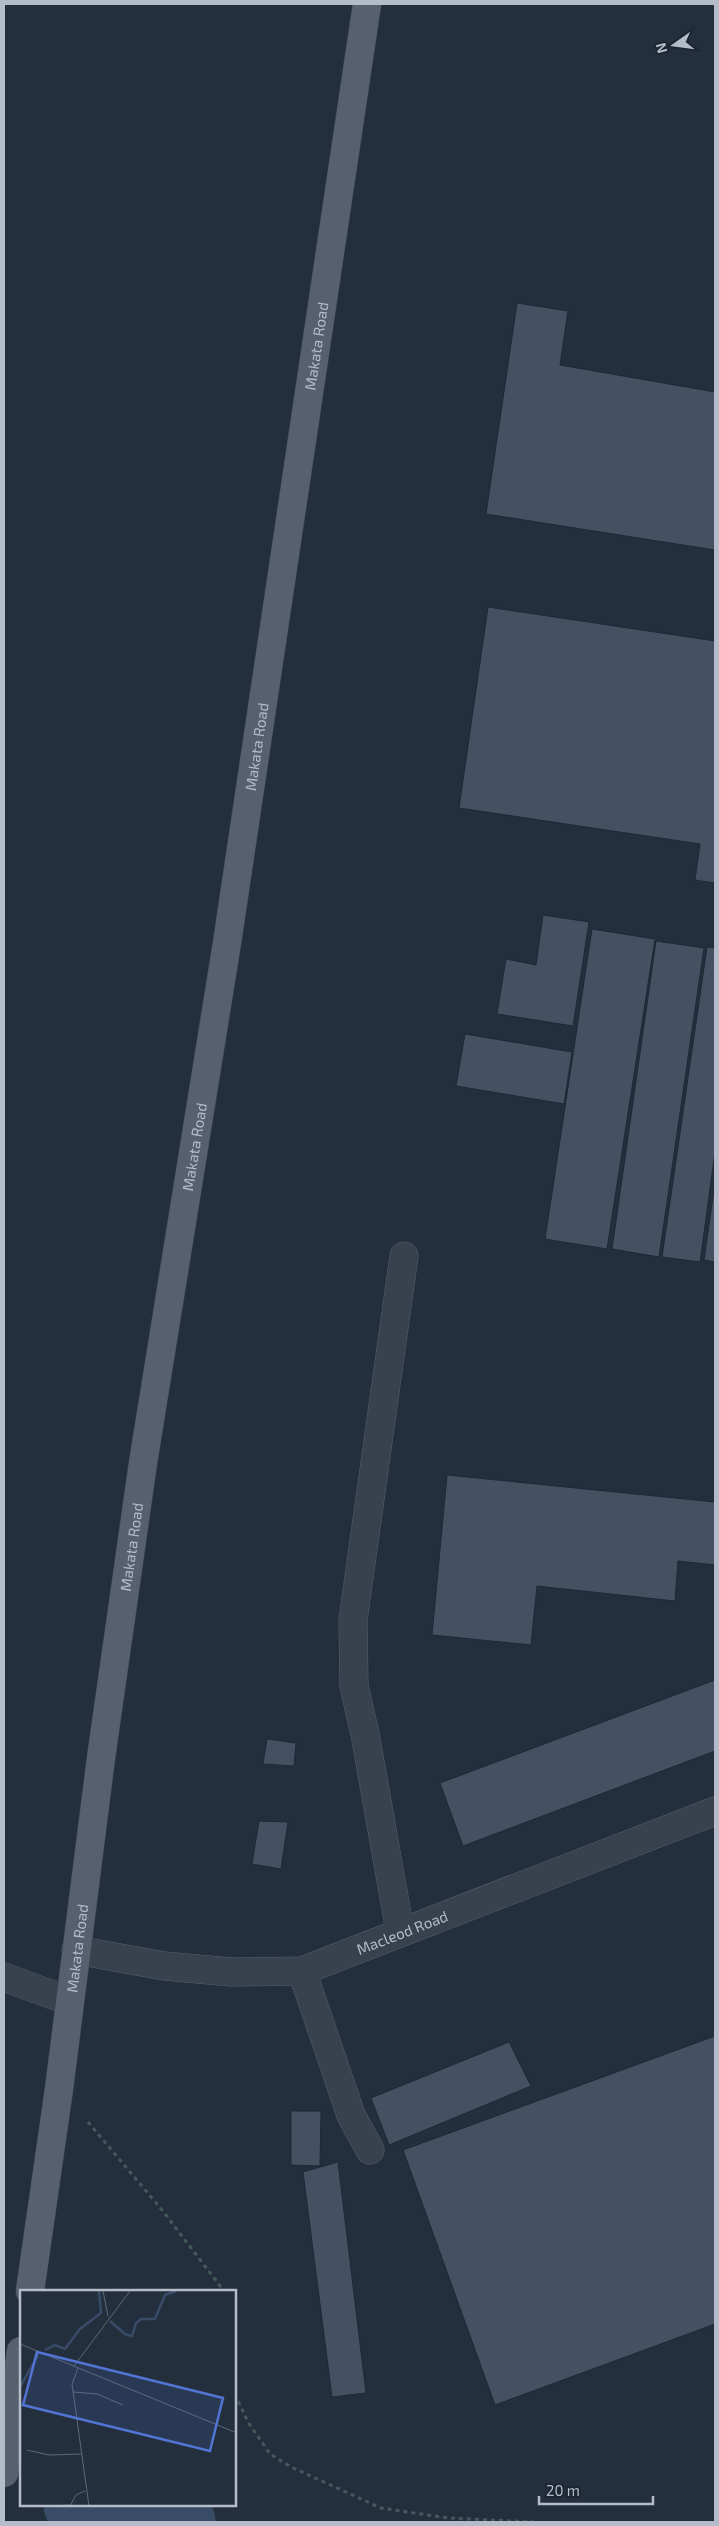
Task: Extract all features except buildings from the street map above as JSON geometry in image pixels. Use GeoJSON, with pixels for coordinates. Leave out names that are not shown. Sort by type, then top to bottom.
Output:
{"type":"FeatureCollection","features":[{"type":"Feature","properties":{"kind":"main road","name":"Makata Road"},"geometry":{"type":"LineString","coordinates":[[30,2290],[143,1463],[226,953],[368,4]]}},
{"type":"Feature","properties":{"kind":"main road"},"geometry":{"type":"LineString","coordinates":[[4,2473],[20,2358]]}},
{"type":"Feature","properties":{"kind":"street"},"geometry":{"type":"LineString","coordinates":[[400,1931],[365,1734],[354,1686],[353,1620],[404,1256]]}},
{"type":"Feature","properties":{"kind":"street","name":"Macleod Road"},"geometry":{"type":"LineString","coordinates":[[76,1950],[164,1966],[231,1972],[302,1971],[400,1931],[715,1811]]}},
{"type":"Feature","properties":{"kind":"street"},"geometry":{"type":"LineString","coordinates":[[302,1971],[351,2115],[370,2150]]}},
{"type":"Feature","properties":{"kind":"street"},"geometry":{"type":"LineString","coordinates":[[4,1977],[69,2001]]}},
{"type":"Feature","properties":{"kind":"path"},"geometry":{"type":"LineString","coordinates":[[59,2089],[98,2132],[162,2210],[223,2290]]}},
{"type":"Feature","properties":{"kind":"path"},"geometry":{"type":"LineString","coordinates":[[236,2396],[248,2422],[270,2454],[290,2467],[381,2508],[448,2518],[534,2522]]}},
{"type":"Feature","properties":{"kind":"waterway"},"geometry":{"type":"LineString","coordinates":[[84,2506],[181,2522]]}}]}
